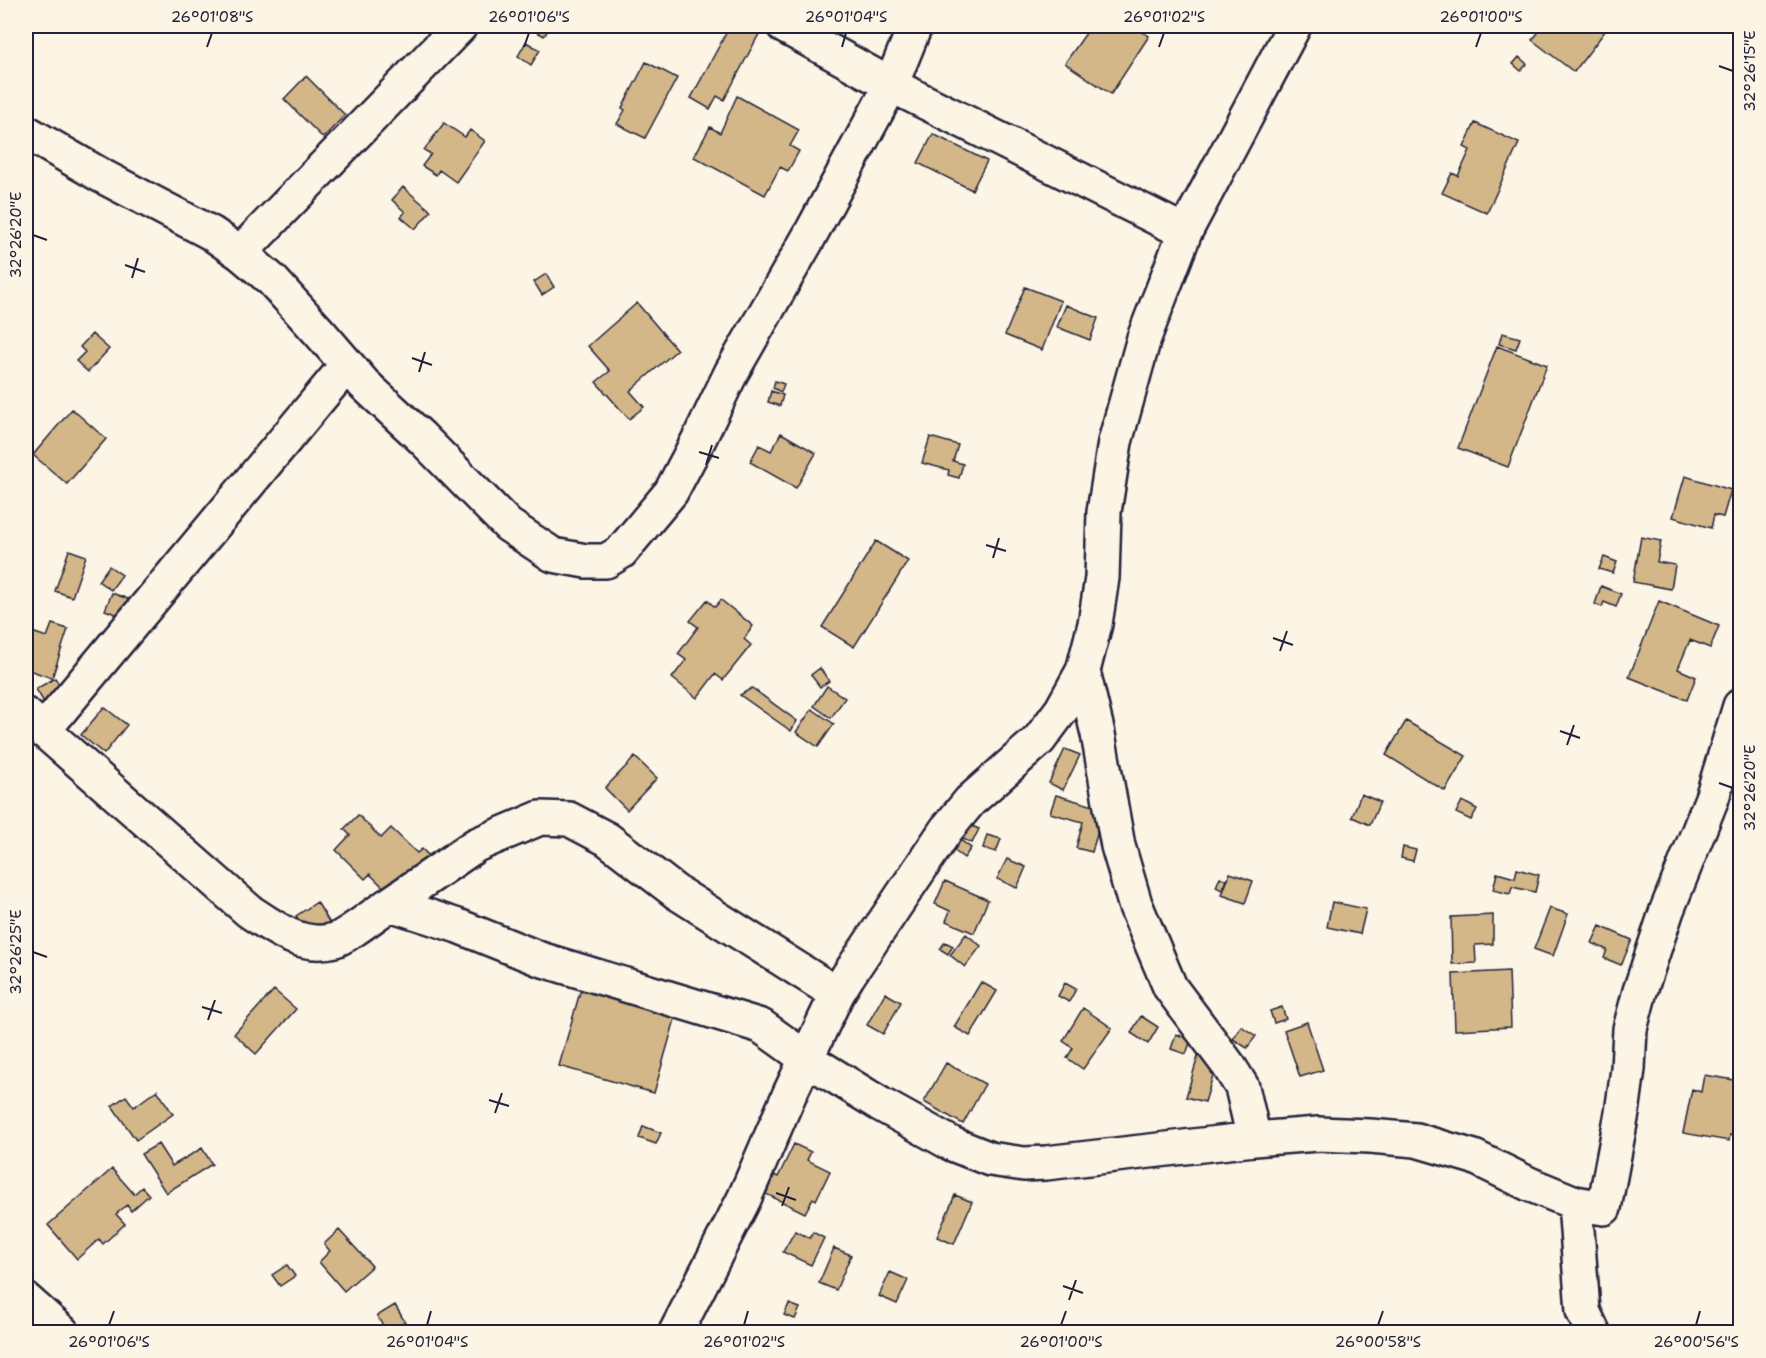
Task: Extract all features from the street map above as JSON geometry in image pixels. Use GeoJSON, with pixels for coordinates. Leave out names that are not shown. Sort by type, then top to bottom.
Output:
{"type":"FeatureCollection","features":[{"type":"Feature","properties":{"kind":"street"},"geometry":{"type":"LineString","coordinates":[[240,253],[460,26]]}},
{"type":"Feature","properties":{"kind":"street"},"geometry":{"type":"LineString","coordinates":[[784,26],[891,85],[1185,232]]}},
{"type":"Feature","properties":{"kind":"street"},"geometry":{"type":"LineString","coordinates":[[26,132],[102,176],[211,233],[240,253],[272,280],[364,384],[422,438],[508,525],[553,555],[586,561],[606,561],[621,552],[671,492],[731,373],[891,85],[915,26]]}},
{"type":"Feature","properties":{"kind":"street"},"geometry":{"type":"LineString","coordinates":[[676,1332],[744,1200],[790,1093],[837,994],[946,830],[970,801],[1039,740],[1062,709],[1083,671],[1095,624],[1102,578],[1104,512],[1115,442],[1144,338],[1185,232],[1257,92],[1294,26]]}},
{"type":"Feature","properties":{"kind":"street"},"geometry":{"type":"LineString","coordinates":[[347,365],[34,723],[249,911],[284,934],[307,942],[337,940],[476,845],[540,818],[568,819],[607,839],[676,892],[837,994]]}},
{"type":"Feature","properties":{"kind":"street"},"geometry":{"type":"LineString","coordinates":[[1083,671],[1098,734],[1118,846],[1135,904],[1170,987],[1242,1087],[1254,1139]]}},
{"type":"Feature","properties":{"kind":"street"},"geometry":{"type":"LineString","coordinates":[[390,904],[458,926],[540,959],[761,1026],[807,1059],[880,1104],[952,1144],[990,1159],[1024,1164],[1046,1163],[1254,1139],[1318,1134],[1370,1136],[1416,1140],[1474,1157],[1575,1203],[1604,1208],[1628,1069],[1630,1029],[1640,991],[1667,910],[1712,798],[1740,706]]}},
{"type":"Feature","properties":{"kind":"street"},"geometry":{"type":"LineString","coordinates":[[1575,1203],[1582,1311],[1593,1332]]}},
{"type":"Feature","properties":{"kind":"street"},"geometry":{"type":"LineString","coordinates":[[26,1300],[62,1332]]}},
{"type":"Feature","properties":{"kind":"building"},"geometry":{"type":"Polygon","coordinates":[[[527,26],[551,26],[544,36],[527,26]]]}},
{"type":"Feature","properties":{"kind":"building"},"geometry":{"type":"Polygon","coordinates":[[[730,26],[743,26],[759,34],[724,100],[717,96],[710,109],[691,98],[730,26]]]}},
{"type":"Feature","properties":{"kind":"building"},"geometry":{"type":"Polygon","coordinates":[[[1091,26],[1133,26],[1149,36],[1111,94],[1065,63],[1091,26]]]}},
{"type":"Feature","properties":{"kind":"building"},"geometry":{"type":"Polygon","coordinates":[[[1537,26],[1609,26],[1574,72],[1532,40],[1538,33],[1534,29],[1537,26]]]}},
{"type":"Feature","properties":{"kind":"building"},"geometry":{"type":"Polygon","coordinates":[[[526,42],[540,50],[531,65],[518,56],[526,42]]]}},
{"type":"Feature","properties":{"kind":"building"},"geometry":{"type":"Polygon","coordinates":[[[1519,57],[1527,64],[1521,71],[1513,64],[1519,57]]]}},
{"type":"Feature","properties":{"kind":"building"},"geometry":{"type":"Polygon","coordinates":[[[646,62],[677,78],[645,138],[617,124],[625,110],[622,108],[646,62]]]}},
{"type":"Feature","properties":{"kind":"building"},"geometry":{"type":"Polygon","coordinates":[[[306,76],[345,115],[323,138],[284,99],[306,76]]]}},
{"type":"Feature","properties":{"kind":"building"},"geometry":{"type":"Polygon","coordinates":[[[737,96],[799,130],[790,146],[799,151],[788,171],[780,167],[765,195],[694,157],[710,127],[720,133],[737,96]]]}},
{"type":"Feature","properties":{"kind":"building"},"geometry":{"type":"Polygon","coordinates":[[[444,123],[465,137],[470,130],[485,141],[456,182],[439,170],[436,175],[422,166],[431,154],[424,150],[444,123]]]}},
{"type":"Feature","properties":{"kind":"building"},"geometry":{"type":"Polygon","coordinates":[[[1475,123],[1519,143],[1487,213],[1442,193],[1452,173],[1458,176],[1470,150],[1464,147],[1475,123]]]}},
{"type":"Feature","properties":{"kind":"building"},"geometry":{"type":"Polygon","coordinates":[[[933,134],[987,161],[972,190],[918,163],[933,134]]]}},
{"type":"Feature","properties":{"kind":"building"},"geometry":{"type":"Polygon","coordinates":[[[403,187],[431,211],[415,229],[401,217],[405,212],[392,200],[403,187]]]}},
{"type":"Feature","properties":{"kind":"building"},"geometry":{"type":"Polygon","coordinates":[[[546,274],[554,287],[542,295],[534,282],[546,274]]]}},
{"type":"Feature","properties":{"kind":"building"},"geometry":{"type":"Polygon","coordinates":[[[1025,287],[1061,301],[1042,350],[1005,335],[1025,287]]]}},
{"type":"Feature","properties":{"kind":"building"},"geometry":{"type":"Polygon","coordinates":[[[637,303],[677,350],[630,391],[644,407],[629,419],[596,382],[610,371],[588,346],[637,303]]]}},
{"type":"Feature","properties":{"kind":"building"},"geometry":{"type":"Polygon","coordinates":[[[1066,305],[1098,318],[1090,340],[1057,327],[1066,305]]]}},
{"type":"Feature","properties":{"kind":"building"},"geometry":{"type":"Polygon","coordinates":[[[1502,333],[1520,338],[1516,349],[1499,344],[1502,333]]]}},
{"type":"Feature","properties":{"kind":"building"},"geometry":{"type":"Polygon","coordinates":[[[92,334],[109,349],[88,372],[76,361],[85,352],[80,347],[92,334]]]}},
{"type":"Feature","properties":{"kind":"building"},"geometry":{"type":"Polygon","coordinates":[[[1497,346],[1547,365],[1508,467],[1458,448],[1497,346]]]}},
{"type":"Feature","properties":{"kind":"building"},"geometry":{"type":"Polygon","coordinates":[[[775,381],[784,384],[781,392],[773,388],[775,381]]]}},
{"type":"Feature","properties":{"kind":"building"},"geometry":{"type":"Polygon","coordinates":[[[771,391],[783,395],[780,406],[768,402],[771,391]]]}},
{"type":"Feature","properties":{"kind":"building"},"geometry":{"type":"Polygon","coordinates":[[[72,409],[106,439],[67,484],[33,455],[72,409]]]}},
{"type":"Feature","properties":{"kind":"building"},"geometry":{"type":"Polygon","coordinates":[[[781,433],[816,453],[796,488],[750,462],[759,445],[771,451],[781,433]]]}},
{"type":"Feature","properties":{"kind":"building"},"geometry":{"type":"Polygon","coordinates":[[[930,437],[958,445],[953,461],[963,464],[959,478],[948,475],[949,470],[922,463],[930,437]]]}},
{"type":"Feature","properties":{"kind":"building"},"geometry":{"type":"Polygon","coordinates":[[[1685,476],[1731,490],[1723,517],[1714,515],[1711,528],[1673,517],[1685,476]]]}},
{"type":"Feature","properties":{"kind":"building"},"geometry":{"type":"Polygon","coordinates":[[[1641,537],[1661,541],[1657,562],[1675,565],[1671,589],[1633,582],[1641,537]]]}},
{"type":"Feature","properties":{"kind":"building"},"geometry":{"type":"Polygon","coordinates":[[[876,541],[908,561],[854,647],[822,627],[876,541]]]}},
{"type":"Feature","properties":{"kind":"building"},"geometry":{"type":"Polygon","coordinates":[[[69,550],[86,556],[72,597],[55,591],[69,550]]]}},
{"type":"Feature","properties":{"kind":"building"},"geometry":{"type":"Polygon","coordinates":[[[1604,557],[1617,562],[1613,573],[1599,569],[1604,557]]]}},
{"type":"Feature","properties":{"kind":"building"},"geometry":{"type":"Polygon","coordinates":[[[109,566],[122,575],[111,590],[98,581],[109,566]]]}},
{"type":"Feature","properties":{"kind":"building"},"geometry":{"type":"Polygon","coordinates":[[[1601,586],[1621,594],[1616,607],[1604,602],[1602,607],[1595,604],[1601,586]]]}},
{"type":"Feature","properties":{"kind":"building"},"geometry":{"type":"Polygon","coordinates":[[[112,593],[128,599],[121,616],[105,610],[112,593]]]}},
{"type":"Feature","properties":{"kind":"building"},"geometry":{"type":"Polygon","coordinates":[[[707,600],[715,607],[721,600],[753,626],[744,639],[751,645],[723,680],[715,674],[697,698],[672,678],[686,660],[678,654],[698,627],[690,621],[707,600]]]}},
{"type":"Feature","properties":{"kind":"building"},"geometry":{"type":"Polygon","coordinates":[[[1659,601],[1719,626],[1710,648],[1690,640],[1678,669],[1696,677],[1687,700],[1629,677],[1659,601]]]}},
{"type":"Feature","properties":{"kind":"building"},"geometry":{"type":"Polygon","coordinates":[[[52,624],[68,629],[52,678],[26,669],[26,630],[47,637],[52,624]]]}},
{"type":"Feature","properties":{"kind":"building"},"geometry":{"type":"Polygon","coordinates":[[[820,668],[829,681],[820,687],[811,675],[820,668]]]}},
{"type":"Feature","properties":{"kind":"building"},"geometry":{"type":"Polygon","coordinates":[[[55,678],[64,692],[45,704],[36,689],[55,678]]]}},
{"type":"Feature","properties":{"kind":"building"},"geometry":{"type":"Polygon","coordinates":[[[827,686],[845,698],[831,718],[814,706],[827,686]]]}},
{"type":"Feature","properties":{"kind":"building"},"geometry":{"type":"Polygon","coordinates":[[[752,688],[797,721],[791,731],[740,695],[752,688]]]}},
{"type":"Feature","properties":{"kind":"building"},"geometry":{"type":"Polygon","coordinates":[[[104,707],[127,725],[104,754],[81,735],[104,707]]]}},
{"type":"Feature","properties":{"kind":"building"},"geometry":{"type":"Polygon","coordinates":[[[812,709],[834,724],[818,747],[796,732],[812,709]]]}},
{"type":"Feature","properties":{"kind":"building"},"geometry":{"type":"Polygon","coordinates":[[[1406,721],[1466,756],[1445,791],[1386,755],[1406,721]]]}},
{"type":"Feature","properties":{"kind":"building"},"geometry":{"type":"Polygon","coordinates":[[[1065,749],[1080,755],[1063,790],[1049,783],[1065,749]]]}},
{"type":"Feature","properties":{"kind":"building"},"geometry":{"type":"Polygon","coordinates":[[[635,757],[657,778],[627,810],[605,788],[635,757]]]}},
{"type":"Feature","properties":{"kind":"building"},"geometry":{"type":"Polygon","coordinates":[[[1361,794],[1380,802],[1370,825],[1352,817],[1361,794]]]}},
{"type":"Feature","properties":{"kind":"building"},"geometry":{"type":"Polygon","coordinates":[[[1056,795],[1104,809],[1092,852],[1076,848],[1083,822],[1050,813],[1056,795]]]}},
{"type":"Feature","properties":{"kind":"building"},"geometry":{"type":"Polygon","coordinates":[[[1462,801],[1477,809],[1471,820],[1456,813],[1462,801]]]}},
{"type":"Feature","properties":{"kind":"building"},"geometry":{"type":"Polygon","coordinates":[[[358,815],[381,838],[391,828],[417,853],[422,849],[435,862],[389,893],[370,874],[365,879],[336,850],[350,835],[344,829],[358,815]]]}},
{"type":"Feature","properties":{"kind":"building"},"geometry":{"type":"Polygon","coordinates":[[[967,824],[979,829],[972,843],[961,838],[967,824]]]}},
{"type":"Feature","properties":{"kind":"building"},"geometry":{"type":"Polygon","coordinates":[[[987,835],[1001,839],[996,852],[983,848],[987,835]]]}},
{"type":"Feature","properties":{"kind":"building"},"geometry":{"type":"Polygon","coordinates":[[[959,839],[971,848],[964,858],[952,849],[959,839]]]}},
{"type":"Feature","properties":{"kind":"building"},"geometry":{"type":"Polygon","coordinates":[[[1403,847],[1416,850],[1413,861],[1401,858],[1403,847]]]}},
{"type":"Feature","properties":{"kind":"building"},"geometry":{"type":"Polygon","coordinates":[[[1007,859],[1026,867],[1017,888],[997,879],[1007,859]]]}},
{"type":"Feature","properties":{"kind":"building"},"geometry":{"type":"Polygon","coordinates":[[[1517,869],[1539,875],[1535,892],[1512,887],[1510,894],[1493,890],[1497,873],[1515,878],[1517,869]]]}},
{"type":"Feature","properties":{"kind":"building"},"geometry":{"type":"Polygon","coordinates":[[[1230,873],[1253,881],[1245,903],[1222,895],[1230,873]]]}},
{"type":"Feature","properties":{"kind":"building"},"geometry":{"type":"Polygon","coordinates":[[[1220,877],[1226,880],[1222,890],[1216,887],[1220,877]]]}},
{"type":"Feature","properties":{"kind":"building"},"geometry":{"type":"Polygon","coordinates":[[[945,881],[988,900],[974,933],[946,921],[950,911],[935,904],[945,881]]]}},
{"type":"Feature","properties":{"kind":"building"},"geometry":{"type":"Polygon","coordinates":[[[317,902],[331,925],[310,939],[296,916],[317,902]]]}},
{"type":"Feature","properties":{"kind":"building"},"geometry":{"type":"Polygon","coordinates":[[[1332,902],[1366,909],[1360,934],[1327,927],[1332,902]]]}},
{"type":"Feature","properties":{"kind":"building"},"geometry":{"type":"Polygon","coordinates":[[[1550,908],[1568,914],[1553,956],[1534,949],[1550,908]]]}},
{"type":"Feature","properties":{"kind":"building"},"geometry":{"type":"Polygon","coordinates":[[[1493,915],[1493,944],[1475,945],[1476,963],[1452,964],[1451,917],[1493,915]]]}},
{"type":"Feature","properties":{"kind":"building"},"geometry":{"type":"Polygon","coordinates":[[[1600,926],[1632,940],[1621,965],[1604,958],[1607,950],[1592,943],[1600,926]]]}},
{"type":"Feature","properties":{"kind":"building"},"geometry":{"type":"Polygon","coordinates":[[[966,934],[981,946],[965,967],[950,955],[966,934]]]}},
{"type":"Feature","properties":{"kind":"building"},"geometry":{"type":"Polygon","coordinates":[[[945,942],[953,946],[948,954],[940,949],[945,942]]]}},
{"type":"Feature","properties":{"kind":"building"},"geometry":{"type":"Polygon","coordinates":[[[1509,971],[1511,1027],[1455,1030],[1453,974],[1509,971]]]}},
{"type":"Feature","properties":{"kind":"building"},"geometry":{"type":"Polygon","coordinates":[[[981,982],[997,991],[970,1036],[954,1027],[981,982]]]}},
{"type":"Feature","properties":{"kind":"building"},"geometry":{"type":"Polygon","coordinates":[[[1065,983],[1076,989],[1069,1002],[1058,996],[1065,983]]]}},
{"type":"Feature","properties":{"kind":"building"},"geometry":{"type":"Polygon","coordinates":[[[582,985],[677,1012],[654,1093],[559,1066],[582,985]]]}},
{"type":"Feature","properties":{"kind":"building"},"geometry":{"type":"Polygon","coordinates":[[[274,990],[296,1009],[256,1054],[234,1034],[274,990]]]}},
{"type":"Feature","properties":{"kind":"building"},"geometry":{"type":"Polygon","coordinates":[[[885,993],[901,1002],[883,1034],[867,1025],[885,993]]]}},
{"type":"Feature","properties":{"kind":"building"},"geometry":{"type":"Polygon","coordinates":[[[1282,1007],[1286,1019],[1274,1023],[1270,1011],[1282,1007]]]}},
{"type":"Feature","properties":{"kind":"building"},"geometry":{"type":"Polygon","coordinates":[[[1083,1008],[1112,1028],[1083,1069],[1067,1058],[1073,1048],[1063,1041],[1083,1008]]]}},
{"type":"Feature","properties":{"kind":"building"},"geometry":{"type":"Polygon","coordinates":[[[1141,1016],[1158,1027],[1148,1044],[1131,1033],[1141,1016]]]}},
{"type":"Feature","properties":{"kind":"building"},"geometry":{"type":"Polygon","coordinates":[[[1307,1022],[1323,1070],[1300,1077],[1284,1030],[1307,1022]]]}},
{"type":"Feature","properties":{"kind":"building"},"geometry":{"type":"Polygon","coordinates":[[[1241,1026],[1256,1036],[1247,1048],[1233,1039],[1241,1026]]]}},
{"type":"Feature","properties":{"kind":"building"},"geometry":{"type":"Polygon","coordinates":[[[1176,1034],[1191,1040],[1186,1054],[1171,1049],[1176,1034]]]}},
{"type":"Feature","properties":{"kind":"building"},"geometry":{"type":"Polygon","coordinates":[[[1199,1053],[1218,1059],[1205,1102],[1186,1097],[1199,1053]]]}},
{"type":"Feature","properties":{"kind":"building"},"geometry":{"type":"Polygon","coordinates":[[[946,1063],[985,1084],[963,1124],[924,1102],[946,1063]]]}},
{"type":"Feature","properties":{"kind":"building"},"geometry":{"type":"Polygon","coordinates":[[[1704,1075],[1740,1081],[1740,1137],[1730,1135],[1729,1141],[1683,1133],[1692,1089],[1701,1092],[1704,1075]]]}},
{"type":"Feature","properties":{"kind":"building"},"geometry":{"type":"Polygon","coordinates":[[[157,1090],[173,1114],[136,1140],[112,1106],[126,1096],[134,1107],[157,1090]]]}},
{"type":"Feature","properties":{"kind":"building"},"geometry":{"type":"Polygon","coordinates":[[[643,1126],[661,1133],[656,1144],[639,1138],[643,1126]]]}},
{"type":"Feature","properties":{"kind":"building"},"geometry":{"type":"Polygon","coordinates":[[[158,1144],[172,1166],[202,1148],[212,1164],[166,1193],[141,1154],[158,1144]]]}},
{"type":"Feature","properties":{"kind":"building"},"geometry":{"type":"Polygon","coordinates":[[[794,1144],[811,1152],[807,1160],[830,1171],[816,1200],[813,1198],[805,1213],[766,1194],[774,1175],[778,1177],[794,1144]]]}},
{"type":"Feature","properties":{"kind":"building"},"geometry":{"type":"Polygon","coordinates":[[[112,1169],[134,1194],[142,1187],[149,1195],[131,1211],[127,1205],[116,1214],[125,1224],[103,1244],[99,1239],[77,1259],[48,1225],[112,1169]]]}},
{"type":"Feature","properties":{"kind":"building"},"geometry":{"type":"Polygon","coordinates":[[[955,1195],[972,1202],[954,1244],[937,1237],[955,1195]]]}},
{"type":"Feature","properties":{"kind":"building"},"geometry":{"type":"Polygon","coordinates":[[[339,1230],[372,1266],[344,1291],[319,1262],[330,1251],[324,1244],[339,1230]]]}},
{"type":"Feature","properties":{"kind":"building"},"geometry":{"type":"Polygon","coordinates":[[[795,1231],[810,1238],[813,1232],[824,1238],[811,1265],[783,1252],[795,1231]]]}},
{"type":"Feature","properties":{"kind":"building"},"geometry":{"type":"Polygon","coordinates":[[[834,1248],[851,1255],[836,1290],[819,1283],[834,1248]]]}},
{"type":"Feature","properties":{"kind":"building"},"geometry":{"type":"Polygon","coordinates":[[[287,1265],[295,1276],[280,1286],[272,1275],[287,1265]]]}},
{"type":"Feature","properties":{"kind":"building"},"geometry":{"type":"Polygon","coordinates":[[[890,1272],[908,1280],[897,1304],[879,1296],[890,1272]]]}},
{"type":"Feature","properties":{"kind":"building"},"geometry":{"type":"Polygon","coordinates":[[[789,1304],[800,1308],[795,1319],[784,1315],[789,1304]]]}},
{"type":"Feature","properties":{"kind":"building"},"geometry":{"type":"Polygon","coordinates":[[[395,1305],[405,1322],[387,1332],[377,1316],[395,1305]]]}}]}
